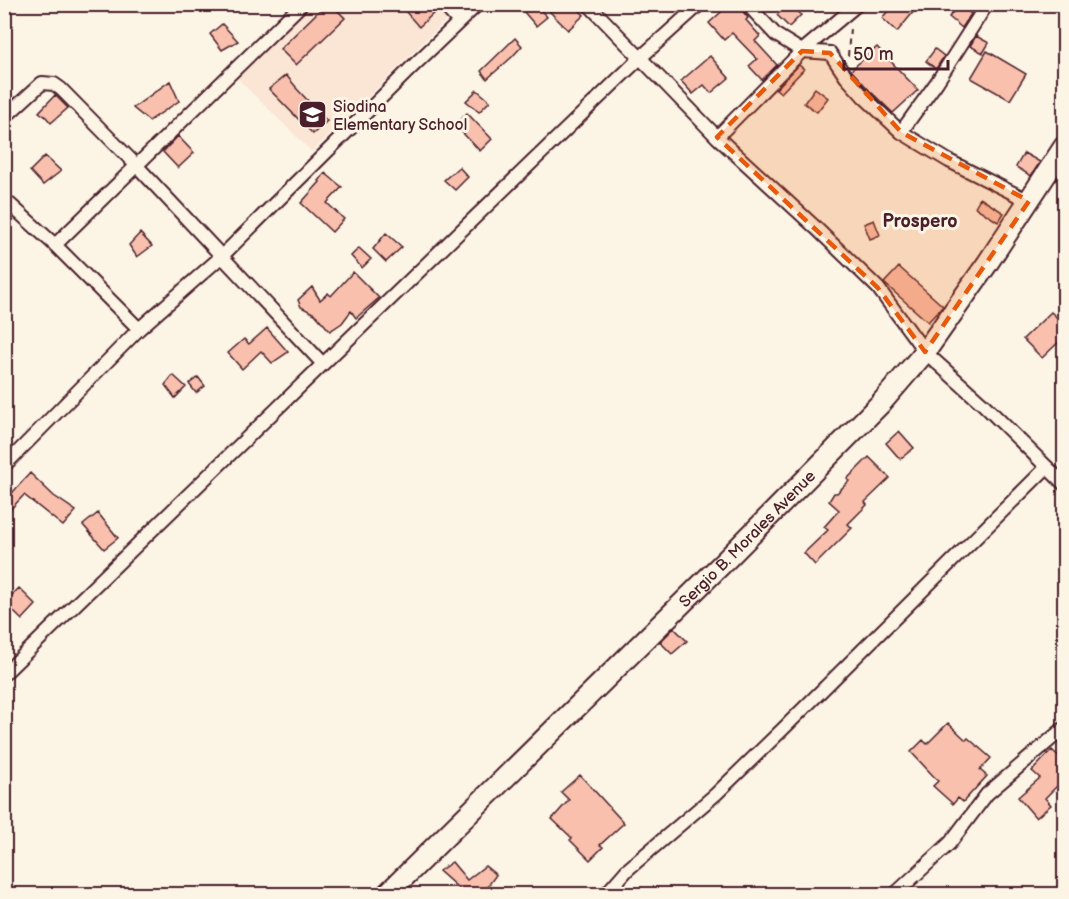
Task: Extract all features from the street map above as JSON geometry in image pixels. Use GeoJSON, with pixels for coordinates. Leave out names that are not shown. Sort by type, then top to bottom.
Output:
{"type":"FeatureCollection","features":[{"type":"Feature","properties":{"kind":"main road","name":"Sergio B. Morales Avenue"},"geometry":{"type":"LineString","coordinates":[[387,894],[882,402],[925,352],[1065,147]]}},
{"type":"Feature","properties":{"kind":"street"},"geometry":{"type":"LineString","coordinates":[[55,245],[302,4]]}},
{"type":"Feature","properties":{"kind":"street"},"geometry":{"type":"LineString","coordinates":[[443,4],[459,22]]}},
{"type":"Feature","properties":{"kind":"street"},"geometry":{"type":"LineString","coordinates":[[4,466],[140,329],[222,256],[478,4]]}},
{"type":"Feature","properties":{"kind":"street"},"geometry":{"type":"LineString","coordinates":[[588,4],[717,137],[878,288],[925,352],[984,405],[1065,484]]}},
{"type":"Feature","properties":{"kind":"street"},"geometry":{"type":"LineString","coordinates":[[4,674],[640,58],[700,4]]}},
{"type":"Feature","properties":{"kind":"street"},"geometry":{"type":"LineString","coordinates":[[747,4],[776,35],[802,51],[830,53],[846,77],[901,132],[949,161],[1029,201]]}},
{"type":"Feature","properties":{"kind":"street"},"geometry":{"type":"LineString","coordinates":[[901,132],[938,82],[987,4]]}},
{"type":"Feature","properties":{"kind":"street"},"geometry":{"type":"LineString","coordinates":[[717,137],[802,51],[852,7]]}},
{"type":"Feature","properties":{"kind":"street"},"geometry":{"type":"LineString","coordinates":[[4,118],[42,83],[54,84],[61,88],[323,364]]}},
{"type":"Feature","properties":{"kind":"street"},"geometry":{"type":"LineString","coordinates":[[4,199],[55,245],[140,329]]}},
{"type":"Feature","properties":{"kind":"street"},"geometry":{"type":"LineString","coordinates":[[606,894],[627,870],[716,794],[767,745],[1047,467]]}},
{"type":"Feature","properties":{"kind":"street"},"geometry":{"type":"LineString","coordinates":[[902,892],[950,843],[987,794],[1065,728]]}},
{"type":"Feature","properties":{"kind":"path"},"geometry":{"type":"LineString","coordinates":[[846,77],[852,7]]}},
{"type":"Feature","properties":{"kind":"highlighted area"},"geometry":{"type":"Polygon","coordinates":[[[802,51],[830,53],[901,132],[1029,201],[925,352],[878,288],[717,137],[802,51]]]}},
{"type":"Feature","properties":{"kind":"shaded area","name":"Siodina Elementary School"},"geometry":{"type":"Polygon","coordinates":[[[311,5],[442,5],[451,15],[312,152],[237,78],[311,5]]]}},
{"type":"Feature","properties":{"kind":"building"},"geometry":{"type":"Polygon","coordinates":[[[326,4],[331,4],[345,18],[296,65],[280,49],[326,4]]]}},
{"type":"Feature","properties":{"kind":"building"},"geometry":{"type":"Polygon","coordinates":[[[399,4],[435,4],[437,10],[419,27],[399,4]]]}},
{"type":"Feature","properties":{"kind":"building"},"geometry":{"type":"Polygon","coordinates":[[[517,4],[535,4],[547,17],[536,26],[517,4]]]}},
{"type":"Feature","properties":{"kind":"building"},"geometry":{"type":"Polygon","coordinates":[[[558,4],[574,4],[584,15],[568,30],[550,12],[558,4]]]}},
{"type":"Feature","properties":{"kind":"building"},"geometry":{"type":"Polygon","coordinates":[[[730,4],[737,4],[748,18],[746,20],[760,36],[755,41],[777,65],[762,80],[749,66],[757,59],[732,33],[724,40],[709,23],[730,4]]]}},
{"type":"Feature","properties":{"kind":"building"},"geometry":{"type":"Polygon","coordinates":[[[789,4],[801,15],[789,27],[777,15],[789,4]]]}},
{"type":"Feature","properties":{"kind":"building"},"geometry":{"type":"Polygon","coordinates":[[[894,4],[920,4],[897,32],[882,18],[894,4]]]}},
{"type":"Feature","properties":{"kind":"building"},"geometry":{"type":"Polygon","coordinates":[[[959,4],[971,14],[962,28],[949,17],[959,4]]]}},
{"type":"Feature","properties":{"kind":"building"},"geometry":{"type":"Polygon","coordinates":[[[222,24],[238,41],[222,50],[210,34],[222,24]]]}},
{"type":"Feature","properties":{"kind":"building"},"geometry":{"type":"Polygon","coordinates":[[[976,36],[989,43],[983,53],[970,46],[976,36]]]}},
{"type":"Feature","properties":{"kind":"building"},"geometry":{"type":"Polygon","coordinates":[[[515,38],[522,46],[487,79],[481,71],[515,38]]]}},
{"type":"Feature","properties":{"kind":"building"},"geometry":{"type":"Polygon","coordinates":[[[877,47],[918,90],[893,113],[851,70],[877,47]]]}},
{"type":"Feature","properties":{"kind":"building"},"geometry":{"type":"Polygon","coordinates":[[[935,49],[944,56],[936,69],[926,61],[935,49]]]}},
{"type":"Feature","properties":{"kind":"building"},"geometry":{"type":"Polygon","coordinates":[[[987,51],[1026,74],[1010,100],[971,78],[987,51]]]}},
{"type":"Feature","properties":{"kind":"building"},"geometry":{"type":"Polygon","coordinates":[[[710,56],[729,78],[711,93],[704,85],[693,94],[681,81],[710,56]]]}},
{"type":"Feature","properties":{"kind":"building"},"geometry":{"type":"Polygon","coordinates":[[[799,65],[804,69],[781,93],[776,89],[799,65]]]}},
{"type":"Feature","properties":{"kind":"building"},"geometry":{"type":"Polygon","coordinates":[[[286,75],[327,121],[313,134],[269,89],[286,75]]]}},
{"type":"Feature","properties":{"kind":"building"},"geometry":{"type":"Polygon","coordinates":[[[170,81],[179,101],[149,121],[133,108],[170,81]]]}},
{"type":"Feature","properties":{"kind":"building"},"geometry":{"type":"Polygon","coordinates":[[[815,88],[828,98],[817,112],[804,103],[815,88]]]}},
{"type":"Feature","properties":{"kind":"building"},"geometry":{"type":"Polygon","coordinates":[[[477,90],[490,101],[479,112],[466,101],[477,90]]]}},
{"type":"Feature","properties":{"kind":"building"},"geometry":{"type":"Polygon","coordinates":[[[55,95],[68,108],[51,123],[39,112],[55,95]]]}},
{"type":"Feature","properties":{"kind":"building"},"geometry":{"type":"Polygon","coordinates":[[[467,113],[492,139],[480,151],[455,125],[467,113]]]}},
{"type":"Feature","properties":{"kind":"building"},"geometry":{"type":"Polygon","coordinates":[[[178,136],[194,153],[178,168],[163,152],[178,136]]]}},
{"type":"Feature","properties":{"kind":"building"},"geometry":{"type":"Polygon","coordinates":[[[1024,153],[1040,162],[1031,176],[1016,167],[1024,153]]]}},
{"type":"Feature","properties":{"kind":"building"},"geometry":{"type":"Polygon","coordinates":[[[45,156],[61,171],[43,185],[30,171],[45,156]]]}},
{"type":"Feature","properties":{"kind":"building"},"geometry":{"type":"Polygon","coordinates":[[[459,167],[468,177],[455,190],[444,180],[459,167]]]}},
{"type":"Feature","properties":{"kind":"building"},"geometry":{"type":"Polygon","coordinates":[[[325,173],[342,187],[327,203],[344,219],[332,232],[301,203],[325,173]]]}},
{"type":"Feature","properties":{"kind":"building"},"geometry":{"type":"Polygon","coordinates":[[[980,198],[1004,213],[998,222],[975,207],[980,198]]]}},
{"type":"Feature","properties":{"kind":"building"},"geometry":{"type":"Polygon","coordinates":[[[874,220],[880,235],[870,239],[864,224],[874,220]]]}},
{"type":"Feature","properties":{"kind":"building"},"geometry":{"type":"Polygon","coordinates":[[[140,233],[152,246],[137,257],[129,245],[140,233]]]}},
{"type":"Feature","properties":{"kind":"building"},"geometry":{"type":"Polygon","coordinates":[[[386,233],[402,247],[386,262],[373,249],[386,233]]]}},
{"type":"Feature","properties":{"kind":"building"},"geometry":{"type":"Polygon","coordinates":[[[359,248],[371,259],[362,268],[351,256],[359,248]]]}},
{"type":"Feature","properties":{"kind":"building"},"geometry":{"type":"Polygon","coordinates":[[[899,267],[943,306],[928,322],[884,283],[899,267]]]}},
{"type":"Feature","properties":{"kind":"building"},"geometry":{"type":"Polygon","coordinates":[[[353,272],[379,298],[356,318],[351,311],[342,323],[330,331],[315,314],[301,307],[298,300],[312,287],[320,300],[328,293],[331,296],[353,272]]]}},
{"type":"Feature","properties":{"kind":"building"},"geometry":{"type":"Polygon","coordinates":[[[1051,312],[1065,325],[1065,336],[1042,358],[1023,339],[1051,312]]]}},
{"type":"Feature","properties":{"kind":"building"},"geometry":{"type":"Polygon","coordinates":[[[267,328],[288,352],[272,363],[261,351],[242,369],[228,353],[244,339],[249,344],[267,328]]]}},
{"type":"Feature","properties":{"kind":"building"},"geometry":{"type":"Polygon","coordinates":[[[173,375],[186,387],[175,398],[165,385],[173,375]]]}},
{"type":"Feature","properties":{"kind":"building"},"geometry":{"type":"Polygon","coordinates":[[[198,377],[205,386],[196,393],[189,384],[198,377]]]}},
{"type":"Feature","properties":{"kind":"building"},"geometry":{"type":"Polygon","coordinates":[[[899,431],[914,448],[900,459],[886,443],[899,431]]]}},
{"type":"Feature","properties":{"kind":"building"},"geometry":{"type":"Polygon","coordinates":[[[869,457],[890,478],[865,502],[867,505],[848,524],[852,528],[815,565],[804,553],[828,530],[824,527],[839,510],[829,501],[869,457]]]}},
{"type":"Feature","properties":{"kind":"building"},"geometry":{"type":"Polygon","coordinates":[[[30,473],[54,496],[76,511],[63,526],[24,495],[7,513],[4,511],[4,502],[30,473]]]}},
{"type":"Feature","properties":{"kind":"building"},"geometry":{"type":"Polygon","coordinates":[[[98,513],[118,538],[104,549],[83,525],[98,513]]]}},
{"type":"Feature","properties":{"kind":"building"},"geometry":{"type":"Polygon","coordinates":[[[19,588],[36,605],[22,620],[12,610],[4,618],[4,603],[19,588]]]}},
{"type":"Feature","properties":{"kind":"building"},"geometry":{"type":"Polygon","coordinates":[[[674,628],[687,641],[672,654],[660,642],[674,628]]]}},
{"type":"Feature","properties":{"kind":"building"},"geometry":{"type":"Polygon","coordinates":[[[948,723],[966,740],[968,738],[991,758],[980,770],[987,776],[963,802],[958,798],[953,804],[933,786],[938,781],[911,752],[923,740],[927,744],[948,723]]]}},
{"type":"Feature","properties":{"kind":"building"},"geometry":{"type":"Polygon","coordinates":[[[1052,750],[1065,762],[1065,778],[1045,798],[1051,805],[1036,818],[1018,797],[1040,778],[1032,771],[1052,750]]]}},
{"type":"Feature","properties":{"kind":"building"},"geometry":{"type":"Polygon","coordinates":[[[580,775],[624,823],[600,845],[603,847],[590,860],[552,819],[569,800],[561,792],[580,775]]]}},
{"type":"Feature","properties":{"kind":"building"},"geometry":{"type":"Polygon","coordinates":[[[452,862],[467,880],[485,866],[496,875],[482,894],[465,894],[439,871],[452,862]]]}},
{"type":"Feature","properties":{"kind":"place","name":"Siodina Elementary School"},"geometry":{"type":"Point","coordinates":[312,115]}},
{"type":"Feature","properties":{"kind":"district","name":"Prospero"},"geometry":{"type":"Point","coordinates":[920,221]}}]}
